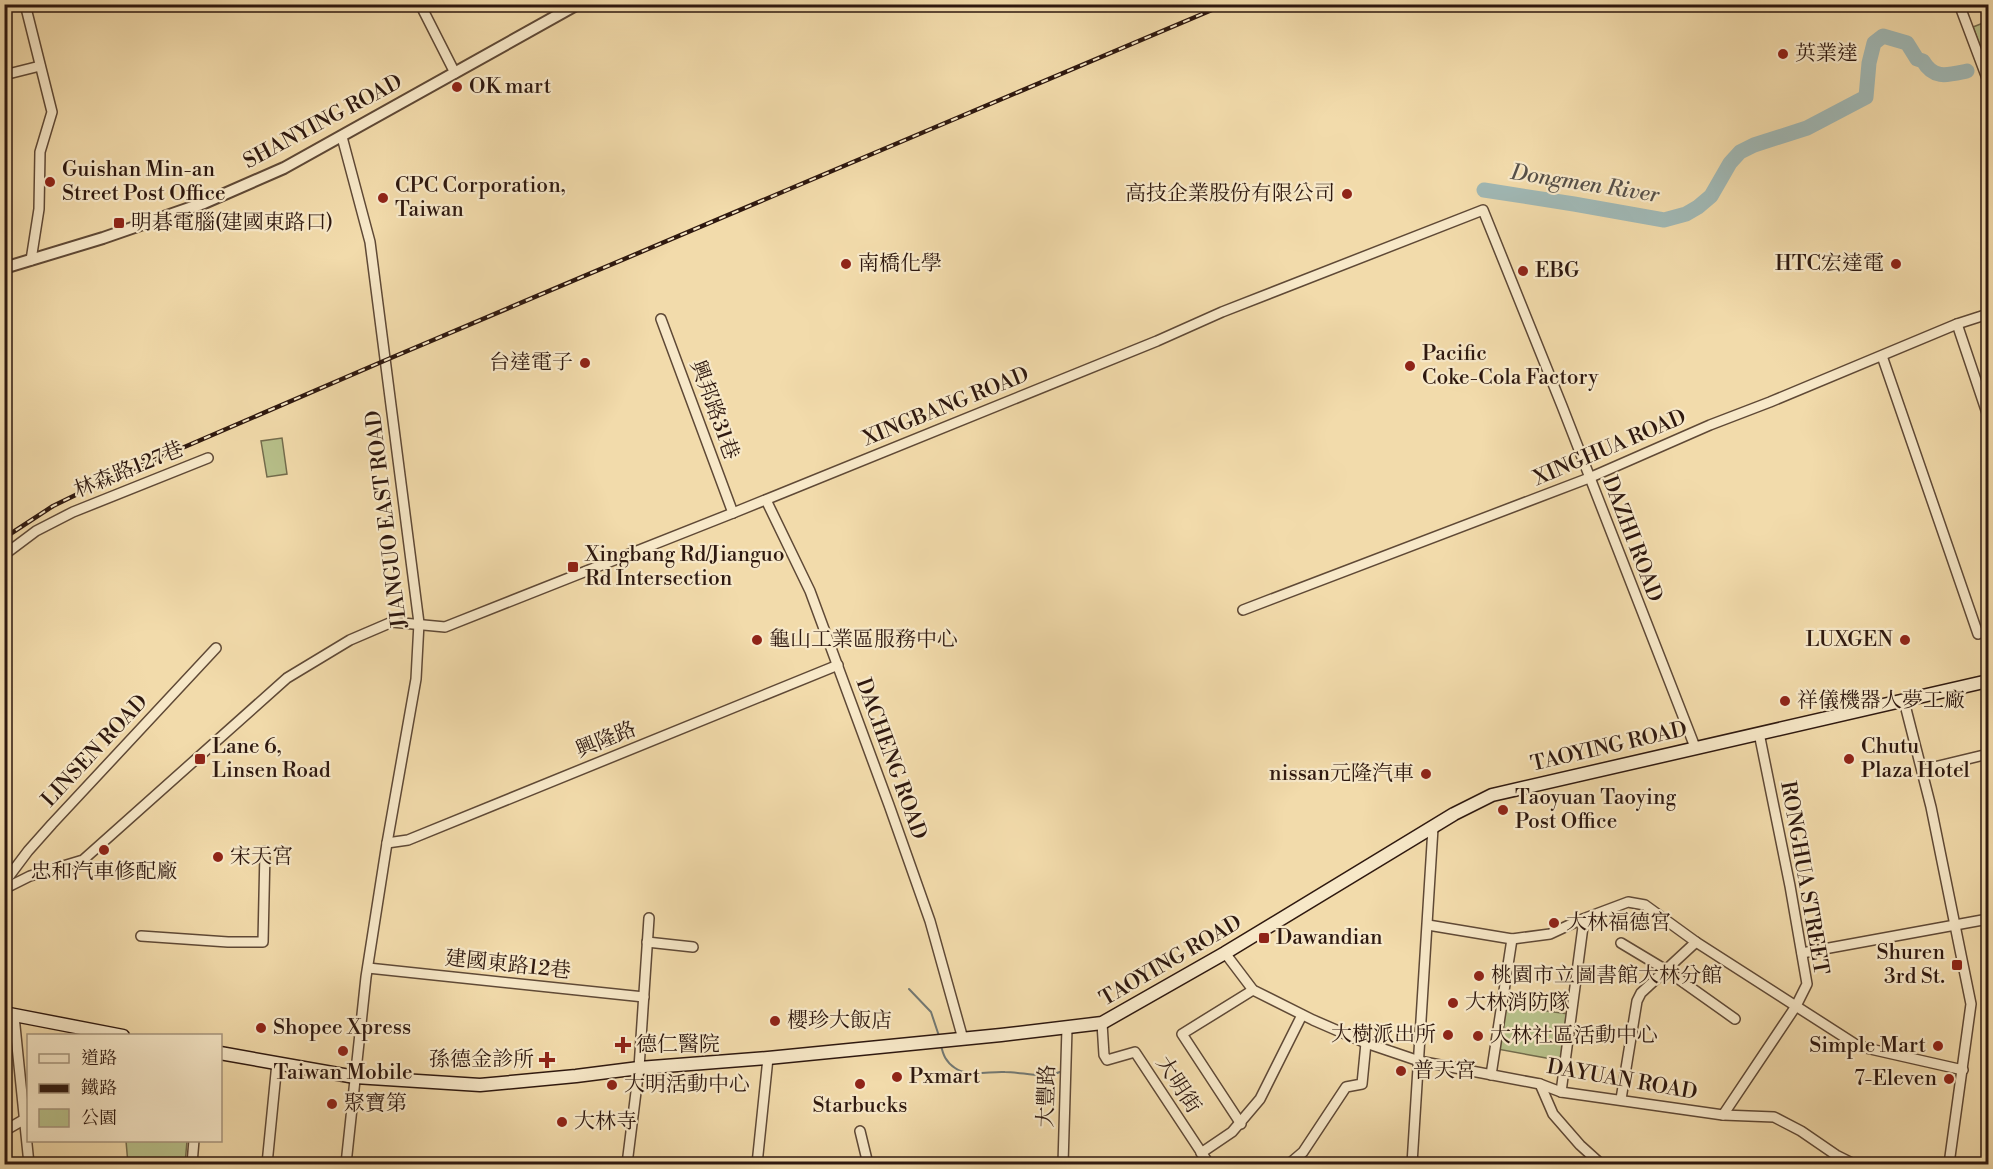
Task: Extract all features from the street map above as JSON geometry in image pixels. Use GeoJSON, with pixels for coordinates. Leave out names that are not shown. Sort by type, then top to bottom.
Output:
{"type":"FeatureCollection","features":[{"type":"Feature","properties":{"kind":"main road","name":"TAOYING ROAD"},"geometry":{"type":"LineString","coordinates":[[222,1053],[355,1077],[480,1085],[639,1068],[963,1039],[1102,1023],[1225,953],[1455,814],[1492,795],[1989,681]]}},
{"type":"Feature","properties":{"kind":"main road"},"geometry":{"type":"LineString","coordinates":[[7,1014],[117,1034]]}},
{"type":"Feature","properties":{"kind":"street"},"geometry":{"type":"LineString","coordinates":[[25,4],[52,112],[40,152],[39,209],[31,260]]}},
{"type":"Feature","properties":{"kind":"street"},"geometry":{"type":"LineString","coordinates":[[420,4],[455,73]]}},
{"type":"Feature","properties":{"kind":"street","name":"SHANYING ROAD"},"geometry":{"type":"LineString","coordinates":[[4,267],[204,203],[284,168],[578,4]]}},
{"type":"Feature","properties":{"kind":"street"},"geometry":{"type":"LineString","coordinates":[[1959,4],[1987,77]]}},
{"type":"Feature","properties":{"kind":"street"},"geometry":{"type":"LineString","coordinates":[[4,75],[39,66]]}},
{"type":"Feature","properties":{"kind":"street","name":"JIANGUO EAST ROAD"},"geometry":{"type":"LineString","coordinates":[[342,137],[370,242],[419,623],[416,679],[368,968],[346,1164]]}},
{"type":"Feature","properties":{"kind":"street","name":"XINGBANG ROAD"},"geometry":{"type":"LineString","coordinates":[[4,889],[30,876],[83,860],[287,678],[350,640],[392,622],[445,627],[766,500],[1157,341],[1232,308],[1483,210]]}},
{"type":"Feature","properties":{"kind":"street","name":"DAZHI ROAD"},"geometry":{"type":"LineString","coordinates":[[1483,210],[1695,747]]}},
{"type":"Feature","properties":{"kind":"street","name":"XINGHUA ROAD"},"geometry":{"type":"LineString","coordinates":[[1243,610],[1589,478],[1710,425],[1957,324],[1988,314]]}},
{"type":"Feature","properties":{"kind":"street","name":"興邦路31巷"},"geometry":{"type":"LineString","coordinates":[[661,319],[732,513]]}},
{"type":"Feature","properties":{"kind":"street"},"geometry":{"type":"LineString","coordinates":[[1957,324],[1989,416]]}},
{"type":"Feature","properties":{"kind":"street"},"geometry":{"type":"LineString","coordinates":[[1882,356],[1978,634]]}},
{"type":"Feature","properties":{"kind":"street","name":"林森路127巷"},"geometry":{"type":"LineString","coordinates":[[4,555],[36,531],[65,517],[208,458]]}},
{"type":"Feature","properties":{"kind":"street","name":"DACHENG ROAD"},"geometry":{"type":"LineString","coordinates":[[766,500],[810,591],[838,665],[930,921],[963,1039]]}},
{"type":"Feature","properties":{"kind":"street","name":"LINSEN ROAD"},"geometry":{"type":"LineString","coordinates":[[4,883],[52,824],[216,648]]}},
{"type":"Feature","properties":{"kind":"street","name":"興隆路"},"geometry":{"type":"LineString","coordinates":[[387,843],[408,840],[838,665]]}},
{"type":"Feature","properties":{"kind":"street"},"geometry":{"type":"LineString","coordinates":[[1904,701],[1931,807],[1971,1004],[1949,1164]]}},
{"type":"Feature","properties":{"kind":"street","name":"RONGHUA STREET"},"geometry":{"type":"LineString","coordinates":[[1723,1115],[1796,1006],[1807,984],[1759,732]]}},
{"type":"Feature","properties":{"kind":"street"},"geometry":{"type":"LineString","coordinates":[[1922,770],[1989,754]]}},
{"type":"Feature","properties":{"kind":"street"},"geometry":{"type":"LineString","coordinates":[[1412,1164],[1433,828]]}},
{"type":"Feature","properties":{"kind":"street"},"geometry":{"type":"LineString","coordinates":[[141,936],[263,942],[265,852]]}},
{"type":"Feature","properties":{"kind":"street"},"geometry":{"type":"LineString","coordinates":[[1428,925],[1512,939],[1550,934],[1584,918],[1628,902],[1645,905],[1696,942],[1855,1044],[1963,1070]]}},
{"type":"Feature","properties":{"kind":"street"},"geometry":{"type":"LineString","coordinates":[[627,1164],[639,1068],[649,918]]}},
{"type":"Feature","properties":{"kind":"street"},"geometry":{"type":"LineString","coordinates":[[1561,1092],[1584,918]]}},
{"type":"Feature","properties":{"kind":"street"},"geometry":{"type":"LineString","coordinates":[[1802,953],[1989,919]]}},
{"type":"Feature","properties":{"kind":"street"},"geometry":{"type":"LineString","coordinates":[[1491,1075],[1512,939]]}},
{"type":"Feature","properties":{"kind":"street"},"geometry":{"type":"LineString","coordinates":[[647,942],[693,947]]}},
{"type":"Feature","properties":{"kind":"street"},"geometry":{"type":"LineString","coordinates":[[1621,1099],[1636,1000],[1696,942]]}},
{"type":"Feature","properties":{"kind":"street"},"geometry":{"type":"LineString","coordinates":[[1621,943],[1666,970],[1735,1019]]}},
{"type":"Feature","properties":{"kind":"street","name":"DAYUAN ROAD"},"geometry":{"type":"LineString","coordinates":[[1225,953],[1253,990],[1302,1015],[1366,1043],[1419,1061],[1540,1084],[1561,1092],[1723,1115],[1774,1117],[1802,1131],[1836,1155],[1854,1164]]}},
{"type":"Feature","properties":{"kind":"street","name":"建國東路12巷"},"geometry":{"type":"LineString","coordinates":[[368,968],[644,997]]}},
{"type":"Feature","properties":{"kind":"street"},"geometry":{"type":"LineString","coordinates":[[1241,1124],[1182,1034],[1253,990]]}},
{"type":"Feature","properties":{"kind":"street"},"geometry":{"type":"LineString","coordinates":[[7,1014],[27,1142]]}},
{"type":"Feature","properties":{"kind":"street"},"geometry":{"type":"LineString","coordinates":[[1201,1153],[1241,1124],[1260,1099],[1302,1015]]}},
{"type":"Feature","properties":{"kind":"street","name":"大明街"},"geometry":{"type":"LineString","coordinates":[[1102,1023],[1104,1055],[1107,1060],[1135,1052],[1209,1164]]}},
{"type":"Feature","properties":{"kind":"street","name":"大豐路"},"geometry":{"type":"LineString","coordinates":[[1063,1164],[1067,1028]]}},
{"type":"Feature","properties":{"kind":"street"},"geometry":{"type":"LineString","coordinates":[[1289,1164],[1303,1152],[1346,1087],[1362,1084],[1366,1043]]}},
{"type":"Feature","properties":{"kind":"street"},"geometry":{"type":"LineString","coordinates":[[757,1164],[768,1058]]}},
{"type":"Feature","properties":{"kind":"street"},"geometry":{"type":"LineString","coordinates":[[267,1164],[277,1063]]}},
{"type":"Feature","properties":{"kind":"street"},"geometry":{"type":"LineString","coordinates":[[1540,1084],[1553,1114],[1580,1145],[1601,1164]]}},
{"type":"Feature","properties":{"kind":"street"},"geometry":{"type":"LineString","coordinates":[[4,1131],[25,1119]]}},
{"type":"Feature","properties":{"kind":"street"},"geometry":{"type":"LineString","coordinates":[[860,1131],[868,1164]]}},
{"type":"Feature","properties":{"kind":"street"},"geometry":{"type":"LineString","coordinates":[[27,1142],[29,1164]]}},
{"type":"Feature","properties":{"kind":"street"},"geometry":{"type":"LineString","coordinates":[[192,1164],[194,1142]]}},
{"type":"Feature","properties":{"kind":"green space"},"geometry":{"type":"Polygon","coordinates":[[[1988,21],[1988,68],[1973,27],[1988,21]]]}},
{"type":"Feature","properties":{"kind":"green space"},"geometry":{"type":"Polygon","coordinates":[[[282,438],[287,474],[267,477],[261,441],[282,438]]]}},
{"type":"Feature","properties":{"kind":"green space"},"geometry":{"type":"Polygon","coordinates":[[[1502,1005],[1569,1014],[1563,1061],[1497,1049],[1502,1005]]]}},
{"type":"Feature","properties":{"kind":"green space"},"geometry":{"type":"Polygon","coordinates":[[[126,1142],[187,1142],[185,1164],[128,1164],[126,1142]]]}},
{"type":"Feature","properties":{"kind":"waterway","name":"Dongmen River"},"geometry":{"type":"LineString","coordinates":[[1484,190],[1664,220],[1686,214],[1711,196],[1730,163],[1740,152],[1754,145],[1807,128],[1866,97],[1869,63],[1874,43],[1883,36],[1907,43],[1917,59],[1923,61],[1937,74],[1948,75],[1967,71]]}},
{"type":"Feature","properties":{"kind":"waterway"},"geometry":{"type":"LineString","coordinates":[[909,989],[931,1012],[939,1036]]}},
{"type":"Feature","properties":{"kind":"waterway"},"geometry":{"type":"LineString","coordinates":[[941,1045],[949,1063],[960,1071],[1039,1075],[1060,1072]]}},
{"type":"Feature","properties":{"kind":"railway"},"geometry":{"type":"LineString","coordinates":[[4,538],[53,506],[94,486],[1226,4]]}},
{"type":"Feature","properties":{"kind":"place","name":"英業達"},"geometry":{"type":"Point","coordinates":[1783,54]}},
{"type":"Feature","properties":{"kind":"place","name":"OK mart"},"geometry":{"type":"Point","coordinates":[457,87]}},
{"type":"Feature","properties":{"kind":"place","name":"Guishan Min-an Street Post Office"},"geometry":{"type":"Point","coordinates":[50,182]}},
{"type":"Feature","properties":{"kind":"place","name":"高技企業股份有限公司"},"geometry":{"type":"Point","coordinates":[1347,194]}},
{"type":"Feature","properties":{"kind":"place","name":"CPC Corporation, Taiwan"},"geometry":{"type":"Point","coordinates":[383,198]}},
{"type":"Feature","properties":{"kind":"place","name":"明碁電腦(建國東路口)"},"geometry":{"type":"Point","coordinates":[119,223]}},
{"type":"Feature","properties":{"kind":"place","name":"南橋化學"},"geometry":{"type":"Point","coordinates":[846,264]}},
{"type":"Feature","properties":{"kind":"place","name":"HTC宏達電"},"geometry":{"type":"Point","coordinates":[1896,264]}},
{"type":"Feature","properties":{"kind":"place","name":"EBG"},"geometry":{"type":"Point","coordinates":[1523,271]}},
{"type":"Feature","properties":{"kind":"place","name":"台達電子"},"geometry":{"type":"Point","coordinates":[585,363]}},
{"type":"Feature","properties":{"kind":"place","name":"Pacific Coke-Cola Factory"},"geometry":{"type":"Point","coordinates":[1410,366]}},
{"type":"Feature","properties":{"kind":"place","name":"Xingbang Rd/Jianguo Rd Intersection"},"geometry":{"type":"Point","coordinates":[573,567]}},
{"type":"Feature","properties":{"kind":"place","name":"龜山工業區服務中心"},"geometry":{"type":"Point","coordinates":[757,640]}},
{"type":"Feature","properties":{"kind":"place","name":"LUXGEN"},"geometry":{"type":"Point","coordinates":[1905,640]}},
{"type":"Feature","properties":{"kind":"place","name":"祥儀機器人夢工廠"},"geometry":{"type":"Point","coordinates":[1785,701]}},
{"type":"Feature","properties":{"kind":"place","name":"Lane 6, Linsen Road"},"geometry":{"type":"Point","coordinates":[200,759]}},
{"type":"Feature","properties":{"kind":"place","name":"Chutu Plaza Hotel"},"geometry":{"type":"Point","coordinates":[1849,759]}},
{"type":"Feature","properties":{"kind":"place","name":"nissan元隆汽車"},"geometry":{"type":"Point","coordinates":[1426,774]}},
{"type":"Feature","properties":{"kind":"place","name":"Taoyuan Taoying Post Office"},"geometry":{"type":"Point","coordinates":[1503,810]}},
{"type":"Feature","properties":{"kind":"place","name":"忠和汽車修配廠"},"geometry":{"type":"Point","coordinates":[104,850]}},
{"type":"Feature","properties":{"kind":"place","name":"宋天宮"},"geometry":{"type":"Point","coordinates":[218,857]}},
{"type":"Feature","properties":{"kind":"place","name":"大林福德宮"},"geometry":{"type":"Point","coordinates":[1554,923]}},
{"type":"Feature","properties":{"kind":"place","name":"Dawandian"},"geometry":{"type":"Point","coordinates":[1264,938]}},
{"type":"Feature","properties":{"kind":"place","name":"Shuren 3rd St."},"geometry":{"type":"Point","coordinates":[1957,965]}},
{"type":"Feature","properties":{"kind":"place","name":"桃園市立圖書館大林分館"},"geometry":{"type":"Point","coordinates":[1479,976]}},
{"type":"Feature","properties":{"kind":"place","name":"大林消防隊"},"geometry":{"type":"Point","coordinates":[1453,1003]}},
{"type":"Feature","properties":{"kind":"place","name":"櫻珍大飯店"},"geometry":{"type":"Point","coordinates":[775,1021]}},
{"type":"Feature","properties":{"kind":"place","name":"Shopee Xpress"},"geometry":{"type":"Point","coordinates":[261,1028]}},
{"type":"Feature","properties":{"kind":"place","name":"大樹派出所"},"geometry":{"type":"Point","coordinates":[1448,1035]}},
{"type":"Feature","properties":{"kind":"place","name":"大林社區活動中心"},"geometry":{"type":"Point","coordinates":[1478,1036]}},
{"type":"Feature","properties":{"kind":"place","name":"德仁醫院"},"geometry":{"type":"Point","coordinates":[623,1045]}},
{"type":"Feature","properties":{"kind":"place","name":"Simple Mart"},"geometry":{"type":"Point","coordinates":[1938,1046]}},
{"type":"Feature","properties":{"kind":"place","name":"Taiwan Mobile"},"geometry":{"type":"Point","coordinates":[343,1051]}},
{"type":"Feature","properties":{"kind":"place","name":"孫德金診所"},"geometry":{"type":"Point","coordinates":[547,1060]}},
{"type":"Feature","properties":{"kind":"place","name":"普天宮"},"geometry":{"type":"Point","coordinates":[1401,1071]}},
{"type":"Feature","properties":{"kind":"place","name":"Pxmart"},"geometry":{"type":"Point","coordinates":[897,1077]}},
{"type":"Feature","properties":{"kind":"place","name":"7-Eleven"},"geometry":{"type":"Point","coordinates":[1949,1079]}},
{"type":"Feature","properties":{"kind":"place","name":"Starbucks"},"geometry":{"type":"Point","coordinates":[860,1084]}},
{"type":"Feature","properties":{"kind":"place","name":"大明活動中心"},"geometry":{"type":"Point","coordinates":[612,1085]}},
{"type":"Feature","properties":{"kind":"place","name":"聚寶第"},"geometry":{"type":"Point","coordinates":[332,1104]}},
{"type":"Feature","properties":{"kind":"place","name":"大林寺"},"geometry":{"type":"Point","coordinates":[562,1122]}}]}
